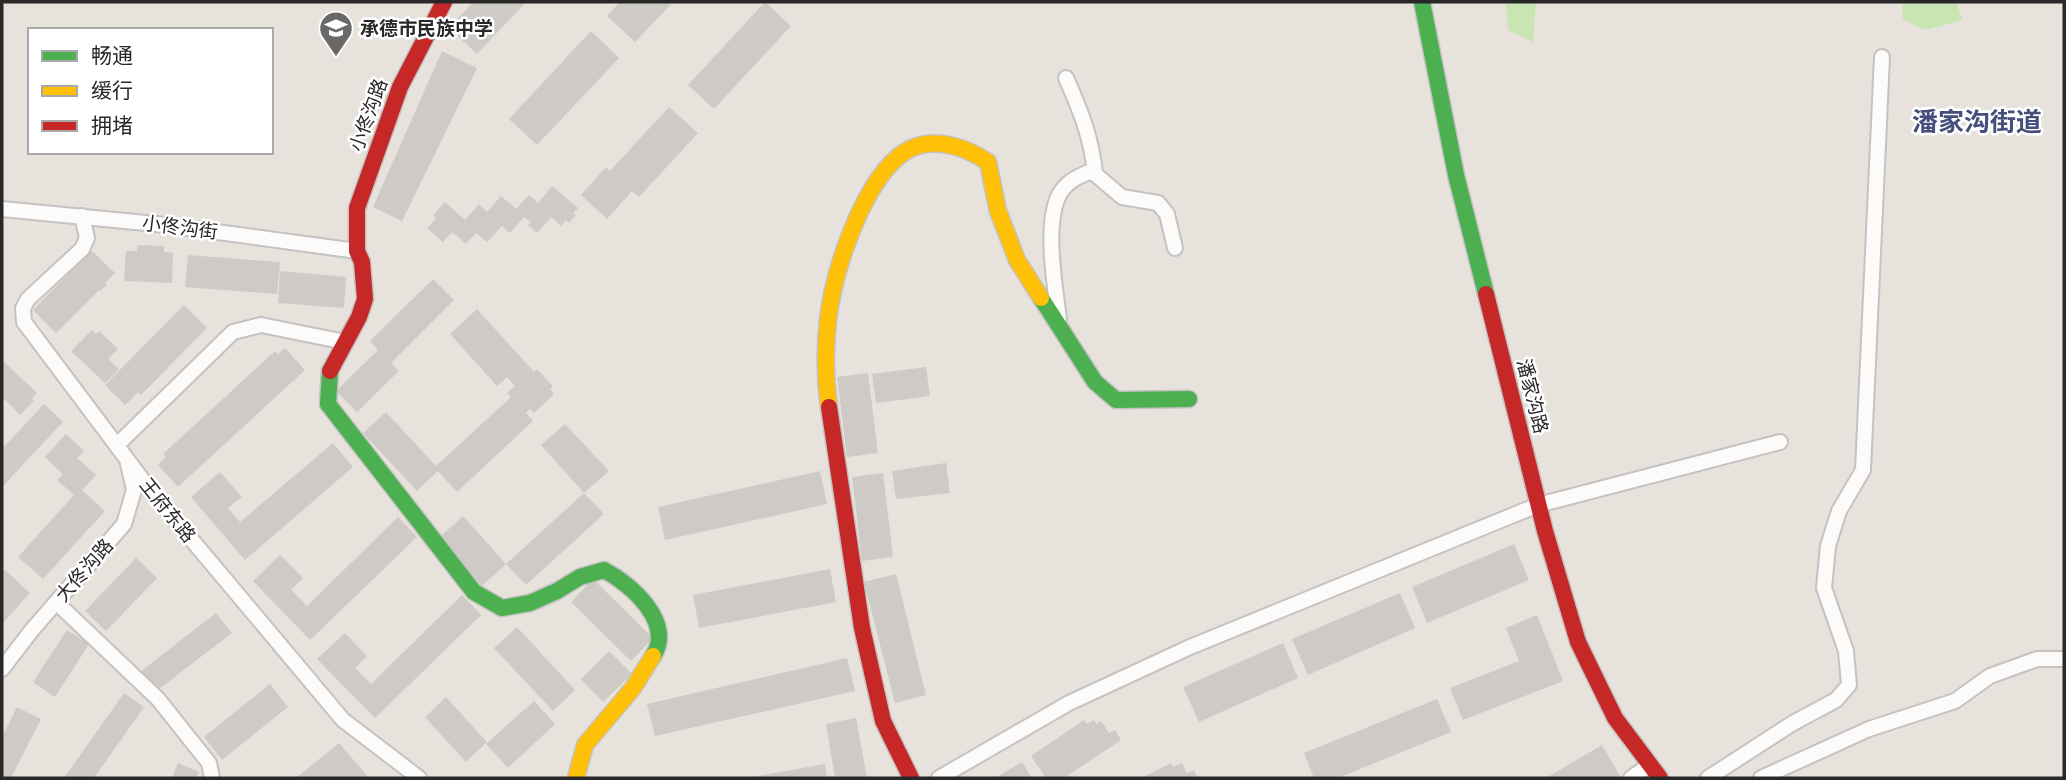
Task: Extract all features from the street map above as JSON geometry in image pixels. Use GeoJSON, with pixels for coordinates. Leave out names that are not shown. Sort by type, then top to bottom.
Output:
{"type":"FeatureCollection","features":[{"type":"Feature","properties":{"kind":"street","name":"小佟沟路"},"geometry":{"type":"LineString","coordinates":[[444,2],[400,87],[357,208],[358,251],[362,262],[365,299],[330,368],[328,404],[474,592],[502,608],[530,603],[580,577],[604,570],[623,580],[649,608],[660,628],[657,651],[633,688],[585,745],[576,778]]}},
{"type":"Feature","properties":{"kind":"street","name":"潘家沟路"},"geometry":{"type":"LineString","coordinates":[[1422,2],[1456,175],[1538,506],[1578,642],[1615,718],[1660,778]]}},
{"type":"Feature","properties":{"kind":"street"},"geometry":{"type":"LineString","coordinates":[[1708,778],[1793,723],[1836,700],[1849,685],[1846,651],[1824,588],[1828,546],[1839,511],[1863,470],[1882,57]]}},
{"type":"Feature","properties":{"kind":"street"},"geometry":{"type":"LineString","coordinates":[[1066,78],[1084,118],[1094,158],[1095,174]]}},
{"type":"Feature","properties":{"kind":"street"},"geometry":{"type":"LineString","coordinates":[[911,778],[883,721],[862,628],[828,398],[832,299],[841,260],[864,204],[890,164],[911,149],[940,142],[975,152],[988,162],[998,211],[1017,260],[1095,382],[1116,400],[1189,399]]}},
{"type":"Feature","properties":{"kind":"street"},"geometry":{"type":"LineString","coordinates":[[1060,331],[1052,241],[1054,208],[1060,192],[1071,180],[1089,172],[1122,197],[1158,203],[1167,214],[1175,248]]}},
{"type":"Feature","properties":{"kind":"street","name":"小佟沟街"},"geometry":{"type":"LineString","coordinates":[[2,209],[166,225],[358,251]]}},
{"type":"Feature","properties":{"kind":"street","name":"王府东路"},"geometry":{"type":"LineString","coordinates":[[82,216],[87,238],[82,249],[28,299],[23,308],[24,322],[150,490],[343,720],[419,778]]}},
{"type":"Feature","properties":{"kind":"street"},"geometry":{"type":"LineString","coordinates":[[117,445],[233,332],[261,325],[345,342]]}},
{"type":"Feature","properties":{"kind":"street"},"geometry":{"type":"LineString","coordinates":[[939,778],[1069,703],[1190,647],[1538,506],[1780,442]]}},
{"type":"Feature","properties":{"kind":"street","name":"大佟沟路"},"geometry":{"type":"LineString","coordinates":[[2,669],[124,524],[134,490],[127,459]]}},
{"type":"Feature","properties":{"kind":"street"},"geometry":{"type":"LineString","coordinates":[[56,602],[158,699],[209,763],[212,778]]}},
{"type":"Feature","properties":{"kind":"street"},"geometry":{"type":"LineString","coordinates":[[1761,778],[1869,729],[1955,701],[1990,676],[2037,659],[2064,659]]}},
{"type":"Feature","properties":{"kind":"street"},"geometry":{"type":"LineString","coordinates":[[1631,778],[1650,765]]}},
{"type":"Feature","properties":{"kind":"green space"},"geometry":{"type":"Polygon","coordinates":[[[1506,2],[1536,2],[1533,42],[1508,30],[1506,2]]]}},
{"type":"Feature","properties":{"kind":"green space"},"geometry":{"type":"Polygon","coordinates":[[[1902,2],[1956,2],[1963,20],[1925,30],[1903,20],[1902,2]]]}},
{"type":"Feature","properties":{"kind":"building"},"geometry":{"type":"Polygon","coordinates":[[[473,2],[526,2],[477,54],[449,28],[473,2]]]}},
{"type":"Feature","properties":{"kind":"building"},"geometry":{"type":"Polygon","coordinates":[[[620,2],[673,2],[635,42],[607,16],[620,2]]]}},
{"type":"Feature","properties":{"kind":"building"},"geometry":{"type":"Polygon","coordinates":[[[765,2],[791,26],[714,109],[688,85],[765,2]]]}},
{"type":"Feature","properties":{"kind":"building"},"geometry":{"type":"Polygon","coordinates":[[[591,31],[619,58],[537,145],[509,119],[591,31]]]}},
{"type":"Feature","properties":{"kind":"building"},"geometry":{"type":"Polygon","coordinates":[[[442,51],[477,68],[402,221],[373,207],[442,51]]]}},
{"type":"Feature","properties":{"kind":"building"},"geometry":{"type":"Polygon","coordinates":[[[669,107],[698,133],[639,197],[632,191],[607,219],[581,195],[606,167],[610,171],[669,107]]]}},
{"type":"Feature","properties":{"kind":"building"},"geometry":{"type":"Polygon","coordinates":[[[552,186],[578,208],[569,223],[566,220],[561,226],[551,217],[537,233],[528,225],[531,222],[524,217],[510,233],[502,226],[487,242],[476,233],[466,244],[452,232],[443,242],[427,228],[436,218],[433,215],[445,202],[465,220],[479,204],[487,212],[501,196],[516,209],[529,195],[538,203],[552,186]]]}},
{"type":"Feature","properties":{"kind":"building"},"geometry":{"type":"Polygon","coordinates":[[[138,245],[164,246],[164,252],[173,253],[172,283],[124,281],[126,251],[137,251],[138,245]]]}},
{"type":"Feature","properties":{"kind":"building"},"geometry":{"type":"Polygon","coordinates":[[[92,251],[115,273],[105,283],[107,285],[56,333],[33,310],[85,253],[87,255],[92,251]]]}},
{"type":"Feature","properties":{"kind":"building"},"geometry":{"type":"Polygon","coordinates":[[[188,255],[280,262],[277,294],[185,287],[188,255]]]}},
{"type":"Feature","properties":{"kind":"building"},"geometry":{"type":"Polygon","coordinates":[[[280,271],[346,277],[344,308],[278,303],[280,271]]]}},
{"type":"Feature","properties":{"kind":"building"},"geometry":{"type":"Polygon","coordinates":[[[433,279],[454,300],[391,363],[399,371],[357,412],[336,391],[378,350],[370,341],[433,279]]]}},
{"type":"Feature","properties":{"kind":"building"},"geometry":{"type":"Polygon","coordinates":[[[184,305],[207,328],[141,395],[138,392],[125,405],[105,385],[184,305]]]}},
{"type":"Feature","properties":{"kind":"building"},"geometry":{"type":"Polygon","coordinates":[[[477,309],[534,372],[537,369],[553,386],[550,389],[554,394],[534,413],[530,409],[526,413],[533,421],[457,492],[438,471],[417,491],[363,433],[386,412],[436,466],[511,397],[507,393],[515,386],[507,377],[497,386],[450,334],[477,309]]]}},
{"type":"Feature","properties":{"kind":"building"},"geometry":{"type":"Polygon","coordinates":[[[92,330],[96,334],[99,331],[118,349],[108,359],[119,369],[105,383],[71,351],[92,330]]]}},
{"type":"Feature","properties":{"kind":"building"},"geometry":{"type":"Polygon","coordinates":[[[285,348],[305,370],[178,487],[158,465],[166,457],[163,454],[275,351],[278,354],[285,348]]]}},
{"type":"Feature","properties":{"kind":"building"},"geometry":{"type":"Polygon","coordinates":[[[2,360],[37,393],[32,398],[34,401],[20,415],[2,397],[2,360]]]}},
{"type":"Feature","properties":{"kind":"building"},"geometry":{"type":"Polygon","coordinates":[[[926,367],[930,396],[876,403],[872,374],[926,367]]]}},
{"type":"Feature","properties":{"kind":"building"},"geometry":{"type":"Polygon","coordinates":[[[868,373],[878,453],[847,457],[837,377],[868,373]]]}},
{"type":"Feature","properties":{"kind":"building"},"geometry":{"type":"Polygon","coordinates":[[[44,404],[63,422],[2,487],[2,449],[44,404]]]}},
{"type":"Feature","properties":{"kind":"building"},"geometry":{"type":"Polygon","coordinates":[[[565,424],[609,471],[584,493],[541,445],[565,424]]]}},
{"type":"Feature","properties":{"kind":"building"},"geometry":{"type":"Polygon","coordinates":[[[66,434],[84,451],[77,458],[96,475],[82,490],[105,511],[43,579],[18,557],[74,495],[57,480],[63,474],[45,457],[66,434]]]}},
{"type":"Feature","properties":{"kind":"building"},"geometry":{"type":"Polygon","coordinates":[[[333,443],[353,467],[245,560],[191,497],[220,472],[242,497],[228,508],[240,522],[333,443]]]}},
{"type":"Feature","properties":{"kind":"building"},"geometry":{"type":"Polygon","coordinates":[[[946,463],[950,493],[896,499],[892,471],[946,463]]]}},
{"type":"Feature","properties":{"kind":"building"},"geometry":{"type":"Polygon","coordinates":[[[820,471],[827,504],[665,540],[658,507],[820,471]]]}},
{"type":"Feature","properties":{"kind":"building"},"geometry":{"type":"Polygon","coordinates":[[[883,473],[893,557],[862,561],[852,477],[883,473]]]}},
{"type":"Feature","properties":{"kind":"building"},"geometry":{"type":"Polygon","coordinates":[[[584,493],[604,514],[526,585],[506,564],[584,493]]]}},
{"type":"Feature","properties":{"kind":"building"},"geometry":{"type":"Polygon","coordinates":[[[463,516],[506,564],[482,586],[439,538],[463,516]]]}},
{"type":"Feature","properties":{"kind":"building"},"geometry":{"type":"Polygon","coordinates":[[[398,517],[417,537],[310,640],[253,581],[280,555],[303,578],[291,590],[307,606],[398,517]]]}},
{"type":"Feature","properties":{"kind":"building"},"geometry":{"type":"Polygon","coordinates":[[[1514,544],[1529,580],[1427,623],[1412,587],[1514,544]]]}},
{"type":"Feature","properties":{"kind":"building"},"geometry":{"type":"Polygon","coordinates":[[[136,558],[157,578],[106,631],[85,611],[136,558]]]}},
{"type":"Feature","properties":{"kind":"building"},"geometry":{"type":"Polygon","coordinates":[[[830,569],[836,602],[699,628],[693,595],[830,569]]]}},
{"type":"Feature","properties":{"kind":"building"},"geometry":{"type":"Polygon","coordinates":[[[5,570],[30,593],[2,624],[2,573],[5,570]]]}},
{"type":"Feature","properties":{"kind":"building"},"geometry":{"type":"Polygon","coordinates":[[[896,574],[926,695],[895,703],[864,582],[896,574]]]}},
{"type":"Feature","properties":{"kind":"building"},"geometry":{"type":"Polygon","coordinates":[[[593,579],[653,638],[631,661],[571,602],[593,579]]]}},
{"type":"Feature","properties":{"kind":"building"},"geometry":{"type":"Polygon","coordinates":[[[1400,593],[1415,628],[1308,675],[1292,639],[1400,593]]]}},
{"type":"Feature","properties":{"kind":"building"},"geometry":{"type":"Polygon","coordinates":[[[462,595],[481,615],[375,718],[317,659],[345,633],[367,656],[355,668],[371,684],[462,595]]]}},
{"type":"Feature","properties":{"kind":"building"},"geometry":{"type":"Polygon","coordinates":[[[216,613],[232,633],[155,692],[140,672],[216,613]]]}},
{"type":"Feature","properties":{"kind":"building"},"geometry":{"type":"Polygon","coordinates":[[[1537,615],[1563,681],[1463,720],[1450,688],[1519,661],[1506,628],[1537,615]]]}},
{"type":"Feature","properties":{"kind":"building"},"geometry":{"type":"Polygon","coordinates":[[[517,627],[575,690],[553,711],[494,648],[517,627]]]}},
{"type":"Feature","properties":{"kind":"building"},"geometry":{"type":"Polygon","coordinates":[[[67,630],[89,644],[55,697],[33,682],[67,630]]]}},
{"type":"Feature","properties":{"kind":"building"},"geometry":{"type":"Polygon","coordinates":[[[1283,643],[1298,678],[1199,722],[1183,687],[1283,643]]]}},
{"type":"Feature","properties":{"kind":"building"},"geometry":{"type":"Polygon","coordinates":[[[609,651],[632,674],[603,702],[581,679],[609,651]]]}},
{"type":"Feature","properties":{"kind":"building"},"geometry":{"type":"Polygon","coordinates":[[[847,658],[855,691],[655,736],[647,704],[847,658]]]}},
{"type":"Feature","properties":{"kind":"building"},"geometry":{"type":"Polygon","coordinates":[[[270,684],[288,707],[222,760],[204,737],[270,684]]]}},
{"type":"Feature","properties":{"kind":"building"},"geometry":{"type":"Polygon","coordinates":[[[124,693],[144,707],[94,778],[64,778],[124,693]]]}},
{"type":"Feature","properties":{"kind":"building"},"geometry":{"type":"Polygon","coordinates":[[[446,697],[487,742],[466,762],[425,717],[446,697]]]}},
{"type":"Feature","properties":{"kind":"building"},"geometry":{"type":"Polygon","coordinates":[[[1437,699],[1451,732],[1338,778],[1314,778],[1304,753],[1437,699]]]}},
{"type":"Feature","properties":{"kind":"building"},"geometry":{"type":"Polygon","coordinates":[[[534,701],[555,724],[508,768],[486,744],[534,701]]]}},
{"type":"Feature","properties":{"kind":"building"},"geometry":{"type":"Polygon","coordinates":[[[17,707],[41,719],[11,778],[6,778],[2,776],[2,737],[17,707]]]}},
{"type":"Feature","properties":{"kind":"building"},"geometry":{"type":"Polygon","coordinates":[[[856,718],[867,778],[835,778],[826,724],[856,718]]]}},
{"type":"Feature","properties":{"kind":"building"},"geometry":{"type":"Polygon","coordinates":[[[1084,720],[1087,724],[1094,720],[1096,724],[1101,721],[1109,733],[1115,730],[1121,740],[1064,778],[1046,778],[1031,756],[1084,720]]]}},
{"type":"Feature","properties":{"kind":"building"},"geometry":{"type":"Polygon","coordinates":[[[339,743],[369,778],[296,778],[339,743]]]}},
{"type":"Feature","properties":{"kind":"building"},"geometry":{"type":"Polygon","coordinates":[[[1602,745],[1620,776],[1546,778],[1602,745]]]}},
{"type":"Feature","properties":{"kind":"building"},"geometry":{"type":"Polygon","coordinates":[[[1022,762],[1032,778],[995,778],[1022,762]]]}},
{"type":"Feature","properties":{"kind":"building"},"geometry":{"type":"Polygon","coordinates":[[[178,763],[199,772],[196,778],[172,778],[178,763]]]}},
{"type":"Feature","properties":{"kind":"building"},"geometry":{"type":"Polygon","coordinates":[[[1171,763],[1173,767],[1182,763],[1187,773],[1194,770],[1198,778],[1141,778],[1171,763]]]}},
{"type":"Feature","properties":{"kind":"building"},"geometry":{"type":"Polygon","coordinates":[[[825,764],[827,778],[752,778],[752,777],[825,764]]]}},
{"type":"Feature","properties":{"kind":"traffic: fast"},"geometry":{"type":"LineString","coordinates":[[1422,2],[1456,175],[1486,294]]}},
{"type":"Feature","properties":{"kind":"traffic: fast"},"geometry":{"type":"LineString","coordinates":[[1041,298],[1095,382],[1116,400],[1189,399]]}},
{"type":"Feature","properties":{"kind":"traffic: fast"},"geometry":{"type":"LineString","coordinates":[[330,371],[328,404],[474,592],[502,608],[530,603],[580,577],[604,570],[637,595],[654,618],[658,643],[653,656]]}},
{"type":"Feature","properties":{"kind":"traffic: slow"},"geometry":{"type":"LineString","coordinates":[[829,407],[826,365],[828,322],[842,257],[860,212],[883,173],[897,158],[912,148],[942,144],[971,152],[988,162],[998,211],[1017,260],[1041,298]]}},
{"type":"Feature","properties":{"kind":"traffic: slow"},"geometry":{"type":"LineString","coordinates":[[576,778],[585,745],[633,688],[653,656]]}},
{"type":"Feature","properties":{"kind":"traffic: jam"},"geometry":{"type":"LineString","coordinates":[[330,371],[359,317],[365,299],[362,262],[357,251],[357,208],[400,87],[444,2]]}},
{"type":"Feature","properties":{"kind":"traffic: jam"},"geometry":{"type":"LineString","coordinates":[[1486,294],[1545,531],[1578,642],[1615,718],[1660,778]]}},
{"type":"Feature","properties":{"kind":"traffic: jam"},"geometry":{"type":"LineString","coordinates":[[829,407],[862,628],[883,721],[911,778]]}},
{"type":"Feature","properties":{"kind":"place","name":"承德市民族中学"},"geometry":{"type":"Point","coordinates":[336,58]}},
{"type":"Feature","properties":{"kind":"district","name":"潘家沟街道"},"geometry":{"type":"Point","coordinates":[1977,122]}}]}
